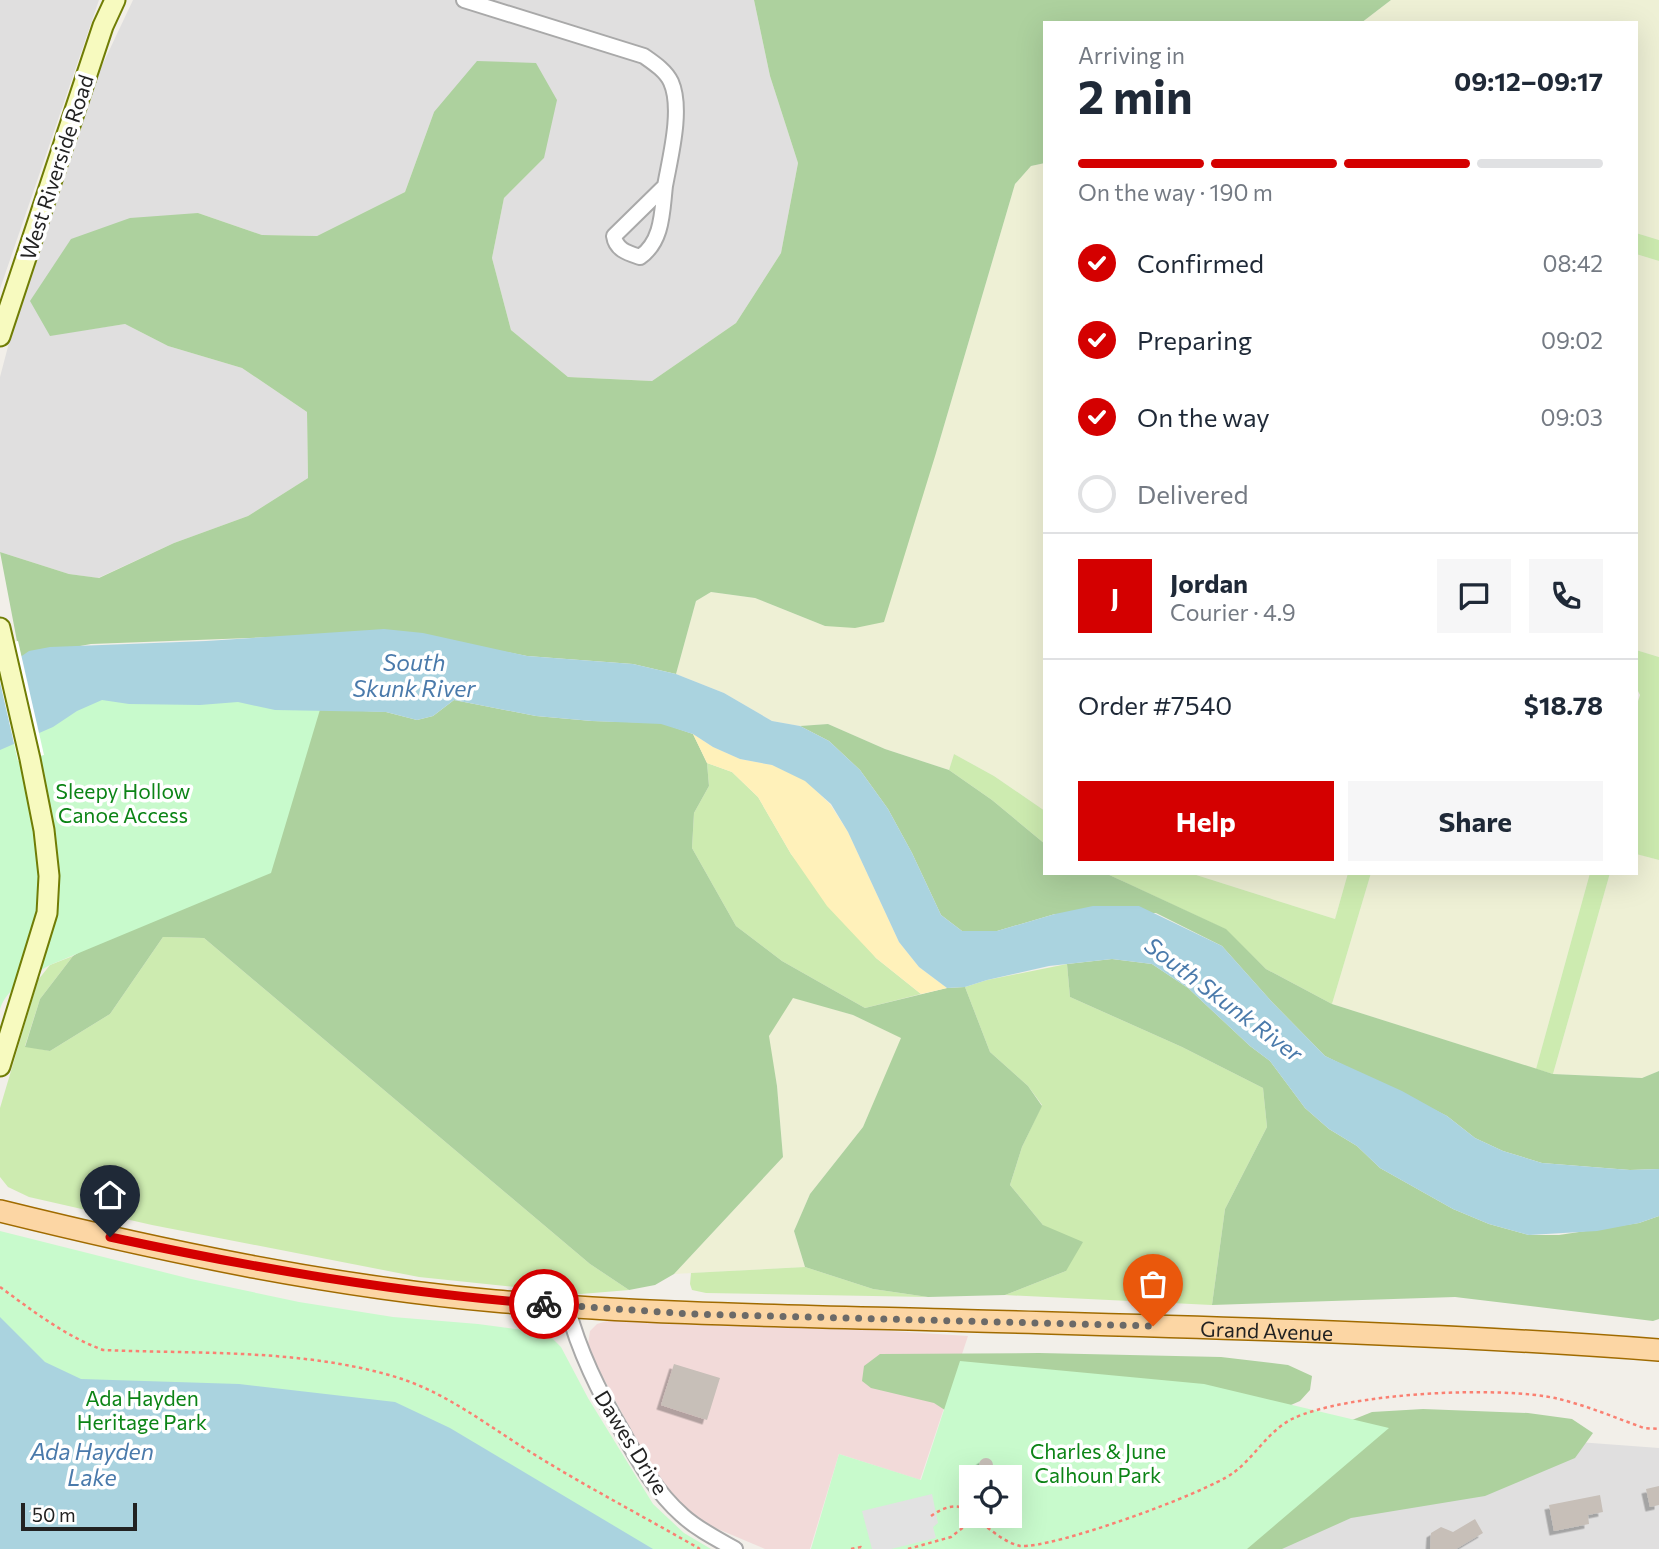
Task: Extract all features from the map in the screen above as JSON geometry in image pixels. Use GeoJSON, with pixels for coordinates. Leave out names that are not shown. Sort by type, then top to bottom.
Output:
{"type":"FeatureCollection","features":[{"type":"Feature","properties":{"kind":"main road","name":"West Riverside Road"},"geometry":{"type":"LineString","coordinates":[[0,336],[103,26],[115,0]]}},
{"type":"Feature","properties":{"kind":"main road"},"geometry":{"type":"LineString","coordinates":[[0,1066],[47,914],[49,876],[44,830],[2,636]]}},
{"type":"Feature","properties":{"kind":"main road","name":"Grand Avenue"},"geometry":{"type":"LineString","coordinates":[[0,1211],[208,1258],[305,1276],[491,1300],[691,1314],[1230,1328],[1659,1350]]}},
{"type":"Feature","properties":{"kind":"street"},"geometry":{"type":"LineString","coordinates":[[464,0],[644,56],[657,66],[670,80],[676,97],[673,139],[656,239],[640,257],[621,250],[615,244],[614,236],[665,186]]}},
{"type":"Feature","properties":{"kind":"street","name":"Dawes Drive"},"geometry":{"type":"LineString","coordinates":[[567,1306],[576,1339],[597,1387],[651,1481],[682,1516],[709,1535],[736,1549]]}},
{"type":"Feature","properties":{"kind":"path"},"geometry":{"type":"LineString","coordinates":[[0,1287],[58,1328],[103,1350],[305,1358],[356,1367],[417,1385],[466,1409],[524,1448],[699,1549]]}},
{"type":"Feature","properties":{"kind":"path"},"geometry":{"type":"LineString","coordinates":[[989,1528],[1003,1539],[1021,1547],[1053,1545],[1132,1518],[1201,1491],[1234,1472],[1291,1420],[1335,1406],[1417,1394],[1508,1394],[1558,1399],[1644,1427],[1659,1429]]}},
{"type":"Feature","properties":{"kind":"path"},"geometry":{"type":"LineString","coordinates":[[931,1516],[943,1508],[959,1507]]}},
{"type":"Feature","properties":{"kind":"path"},"geometry":{"type":"LineString","coordinates":[[908,1549],[951,1537],[961,1528]]}},
{"type":"Feature","properties":{"kind":"path"},"geometry":{"type":"LineString","coordinates":[[851,1549],[864,1549]]}},
{"type":"Feature","properties":{"kind":"shaded area"},"geometry":{"type":"Polygon","coordinates":[[[0,0],[99,0],[0,289],[0,0]]]}},
{"type":"Feature","properties":{"kind":"shaded area"},"geometry":{"type":"Polygon","coordinates":[[[133,0],[754,0],[770,76],[798,163],[781,253],[736,323],[652,381],[568,377],[511,330],[492,258],[504,198],[544,158],[434,112],[405,192],[317,236],[262,235],[198,213],[50,335],[125,324],[168,346],[242,368],[307,412],[308,478],[248,516],[174,543],[98,578],[69,574],[0,552],[0,377],[21,297],[99,72],[133,0]]]}},
{"type":"Feature","properties":{"kind":"shaded area"},"geometry":{"type":"Polygon","coordinates":[[[610,1320],[814,1326],[968,1336],[920,1480],[839,1454],[810,1549],[765,1549],[706,1524],[680,1505],[654,1473],[588,1344],[590,1331],[597,1324],[610,1320]]]}},
{"type":"Feature","properties":{"kind":"shaded area"},"geometry":{"type":"Polygon","coordinates":[[[1389,1428],[1659,1448],[1659,1549],[1247,1549],[1389,1428]]]}},
{"type":"Feature","properties":{"kind":"shaded area"},"geometry":{"type":"Polygon","coordinates":[[[932,1494],[938,1523],[933,1527],[936,1538],[891,1549],[872,1549],[862,1511],[932,1494]]]}},
{"type":"Feature","properties":{"kind":"green space"},"geometry":{"type":"Polygon","coordinates":[[[754,0],[1391,0],[1364,21],[1043,21],[1043,163],[1031,166],[1015,184],[884,622],[855,628],[825,626],[755,598],[711,592],[696,601],[676,674],[633,664],[527,656],[475,646],[301,636],[91,644],[20,657],[0,552],[69,574],[99,578],[174,543],[248,516],[308,478],[307,412],[242,368],[168,346],[125,324],[50,336],[30,301],[71,239],[130,218],[198,213],[262,235],[317,236],[405,192],[434,112],[477,61],[536,63],[557,100],[544,158],[504,198],[492,258],[511,330],[568,377],[652,381],[736,323],[781,253],[798,163],[770,76],[754,0]]]}},
{"type":"Feature","properties":{"kind":"green space"},"geometry":{"type":"Polygon","coordinates":[[[1391,0],[1659,0],[1659,240],[1638,234],[1638,21],[1364,21],[1391,0]]]}},
{"type":"Feature","properties":{"kind":"green space"},"geometry":{"type":"Polygon","coordinates":[[[1043,163],[1043,810],[994,776],[954,754],[949,770],[885,749],[828,724],[800,726],[772,721],[724,693],[676,674],[696,601],[711,592],[755,598],[825,626],[936,453],[1015,184],[1031,166],[1043,163]]]}},
{"type":"Feature","properties":{"kind":"green space"},"geometry":{"type":"Polygon","coordinates":[[[1638,234],[1659,240],[1659,261],[1638,255],[1638,234]]]}},
{"type":"Feature","properties":{"kind":"green space"},"geometry":{"type":"Polygon","coordinates":[[[1638,255],[1659,261],[1659,657],[1638,651],[1638,255]]]}},
{"type":"Feature","properties":{"kind":"green space"},"geometry":{"type":"Polygon","coordinates":[[[1638,651],[1659,657],[1659,860],[1638,855],[1638,651]]]}},
{"type":"Feature","properties":{"kind":"green space","name":"Sleepy Hollow Canoe Access"},"geometry":{"type":"Polygon","coordinates":[[[331,673],[271,873],[50,965],[14,988],[0,1009],[0,705],[331,673]]]}},
{"type":"Feature","properties":{"kind":"green space"},"geometry":{"type":"Polygon","coordinates":[[[454,700],[536,716],[661,723],[693,734],[707,763],[709,786],[694,813],[692,848],[736,926],[782,961],[865,1008],[947,988],[965,987],[990,1052],[1028,1086],[1042,1106],[1022,1147],[1010,1185],[1043,1225],[1083,1242],[1066,1271],[1005,1295],[928,1297],[873,1289],[805,1267],[794,1231],[810,1194],[863,1127],[901,1038],[853,1015],[793,998],[769,1036],[777,1086],[783,1157],[674,1274],[655,1285],[629,1290],[590,1264],[204,938],[163,937],[110,1014],[50,1051],[25,1047],[40,999],[73,956],[137,917],[319,709],[386,712],[417,720],[433,716],[454,700]]]}},
{"type":"Feature","properties":{"kind":"green space"},"geometry":{"type":"Polygon","coordinates":[[[828,724],[885,749],[949,770],[992,800],[1043,842],[1043,875],[1109,875],[1226,929],[1266,969],[1332,1004],[1553,1074],[1642,1078],[1659,1071],[1659,1169],[1630,1170],[1542,1163],[1503,1151],[1475,1138],[1447,1116],[1325,1056],[1222,946],[1156,913],[1055,914],[997,931],[962,931],[941,915],[888,809],[860,770],[829,741],[800,726],[828,724]]]}},
{"type":"Feature","properties":{"kind":"green space"},"geometry":{"type":"Polygon","coordinates":[[[954,754],[994,776],[1043,810],[1043,842],[992,800],[949,770],[954,754]]]}},
{"type":"Feature","properties":{"kind":"green space"},"geometry":{"type":"Polygon","coordinates":[[[707,763],[732,772],[758,797],[791,854],[876,958],[921,994],[865,1008],[782,961],[736,926],[692,848],[694,813],[709,786],[707,763]]]}},
{"type":"Feature","properties":{"kind":"green space"},"geometry":{"type":"Polygon","coordinates":[[[1638,855],[1659,860],[1659,1071],[1642,1078],[1553,1074],[1609,875],[1638,875],[1638,855]]]}},
{"type":"Feature","properties":{"kind":"green space"},"geometry":{"type":"Polygon","coordinates":[[[1109,875],[1196,875],[1335,919],[1347,875],[1370,875],[1332,1004],[1266,969],[1225,929],[1109,875]]]}},
{"type":"Feature","properties":{"kind":"green space"},"geometry":{"type":"Polygon","coordinates":[[[1196,875],[1347,875],[1335,919],[1196,875]]]}},
{"type":"Feature","properties":{"kind":"green space"},"geometry":{"type":"Polygon","coordinates":[[[1370,875],[1589,875],[1536,1069],[1332,1004],[1370,875]]]}},
{"type":"Feature","properties":{"kind":"green space"},"geometry":{"type":"Polygon","coordinates":[[[1589,875],[1609,875],[1553,1074],[1536,1069],[1589,875]]]}},
{"type":"Feature","properties":{"kind":"green space"},"geometry":{"type":"Polygon","coordinates":[[[163,937],[204,938],[590,1264],[629,1290],[581,1294],[419,1277],[152,1225],[29,1197],[8,1187],[0,1177],[0,1108],[38,980],[50,965],[73,956],[40,999],[25,1046],[50,1051],[110,1014],[163,937]]]}},
{"type":"Feature","properties":{"kind":"green space"},"geometry":{"type":"Polygon","coordinates":[[[1112,959],[1152,964],[1188,988],[1270,1061],[1305,1108],[1329,1129],[1357,1146],[1380,1168],[1453,1209],[1489,1224],[1529,1235],[1559,1235],[1639,1223],[1659,1216],[1659,1319],[1653,1321],[1455,1297],[1212,1305],[1225,1209],[1267,1127],[1263,1088],[1182,1047],[1070,997],[1067,964],[1112,959]]]}},
{"type":"Feature","properties":{"kind":"green space"},"geometry":{"type":"Polygon","coordinates":[[[1067,964],[1070,997],[1182,1047],[1263,1088],[1267,1127],[1225,1209],[1212,1305],[1005,1295],[1066,1271],[1043,1225],[1010,1185],[1022,1147],[1042,1105],[1028,1086],[990,1052],[965,987],[1067,964]]]}},
{"type":"Feature","properties":{"kind":"green space"},"geometry":{"type":"Polygon","coordinates":[[[792,997],[853,1015],[902,1038],[863,1127],[810,1194],[794,1231],[805,1267],[674,1274],[783,1157],[777,1086],[768,1035],[792,997]]]}},
{"type":"Feature","properties":{"kind":"green space","name":"Ada Hayden Heritage Park"},"geometry":{"type":"Polygon","coordinates":[[[0,1231],[191,1279],[299,1302],[393,1317],[539,1332],[550,1336],[561,1347],[588,1398],[653,1504],[684,1533],[711,1549],[0,1549],[0,1231]]]}},
{"type":"Feature","properties":{"kind":"green space"},"geometry":{"type":"Polygon","coordinates":[[[805,1267],[873,1289],[928,1297],[706,1293],[692,1290],[690,1284],[691,1273],[805,1267]]]}},
{"type":"Feature","properties":{"kind":"green space"},"geometry":{"type":"Polygon","coordinates":[[[1039,1353],[1221,1357],[1288,1365],[1312,1376],[1310,1390],[1300,1401],[1246,1425],[968,1425],[934,1403],[871,1388],[862,1381],[864,1366],[880,1354],[1039,1353]]]}},
{"type":"Feature","properties":{"kind":"green space","name":"Charles & June Calhoun Park"},"geometry":{"type":"Polygon","coordinates":[[[960,1361],[1204,1384],[1389,1428],[1247,1549],[811,1549],[839,1454],[921,1480],[960,1361]]]}},
{"type":"Feature","properties":{"kind":"green space"},"geometry":{"type":"Polygon","coordinates":[[[1423,1409],[1528,1413],[1572,1419],[1593,1433],[1575,1458],[1485,1496],[1351,1518],[1282,1549],[1113,1549],[1300,1441],[1372,1412],[1423,1409]]]}},
{"type":"Feature","properties":{"kind":"sand"},"geometry":{"type":"Polygon","coordinates":[[[693,734],[740,759],[772,765],[805,780],[830,804],[848,832],[899,942],[919,967],[947,988],[921,994],[876,958],[827,906],[791,854],[758,797],[732,772],[707,763],[693,734]]]}},
{"type":"Feature","properties":{"kind":"water","name":"South Skunk River"},"geometry":{"type":"Polygon","coordinates":[[[384,629],[423,633],[527,656],[633,664],[676,674],[724,693],[772,721],[800,726],[829,741],[860,770],[888,809],[941,915],[962,931],[997,931],[1093,906],[1139,906],[1222,946],[1325,1056],[1402,1091],[1447,1116],[1475,1138],[1503,1151],[1542,1163],[1630,1170],[1659,1169],[1659,1216],[1639,1223],[1597,1231],[1529,1235],[1489,1224],[1453,1209],[1380,1168],[1357,1146],[1329,1129],[1305,1108],[1270,1061],[1188,988],[1152,964],[1112,959],[1049,966],[965,987],[947,988],[919,967],[899,942],[848,832],[831,804],[805,781],[772,765],[740,759],[693,734],[661,724],[536,716],[454,700],[433,716],[417,720],[386,712],[275,710],[238,702],[200,705],[129,704],[102,700],[77,711],[53,727],[0,750],[0,671],[29,651],[50,647],[206,641],[384,629]]]}},
{"type":"Feature","properties":{"kind":"water","name":"Ada Hayden Lake"},"geometry":{"type":"Polygon","coordinates":[[[0,1317],[45,1362],[81,1379],[239,1384],[395,1402],[450,1428],[653,1549],[0,1549],[0,1317]]]}},
{"type":"Feature","properties":{"kind":"pier"},"geometry":{"type":"Polygon","coordinates":[[[18,641],[44,755],[18,761],[0,682],[0,645],[18,641]]]}},
{"type":"Feature","properties":{"kind":"building"},"geometry":{"type":"Polygon","coordinates":[[[674,1364],[720,1378],[707,1420],[661,1405],[674,1364]]]}},
{"type":"Feature","properties":{"kind":"building"},"geometry":{"type":"Polygon","coordinates":[[[981,1460],[991,1460],[993,1465],[979,1465],[981,1460]]]}},
{"type":"Feature","properties":{"kind":"building"},"geometry":{"type":"Polygon","coordinates":[[[1659,1486],[1659,1505],[1650,1507],[1646,1489],[1659,1486]]]}},
{"type":"Feature","properties":{"kind":"building"},"geometry":{"type":"Polygon","coordinates":[[[1600,1495],[1603,1512],[1588,1515],[1589,1524],[1554,1531],[1549,1505],[1600,1495]]]}},
{"type":"Feature","properties":{"kind":"building"},"geometry":{"type":"Polygon","coordinates":[[[1475,1519],[1483,1533],[1456,1549],[1430,1549],[1431,1533],[1441,1527],[1453,1532],[1475,1519]]]}},
{"type":"Feature","properties":{"kind":"way so far"},"geometry":{"type":"LineString","coordinates":[[544,1304],[691,1314],[1153,1326]]}},
{"type":"Feature","properties":{"kind":"route"},"geometry":{"type":"LineString","coordinates":[[110,1237],[305,1276],[414,1291],[544,1304]]}}]}
